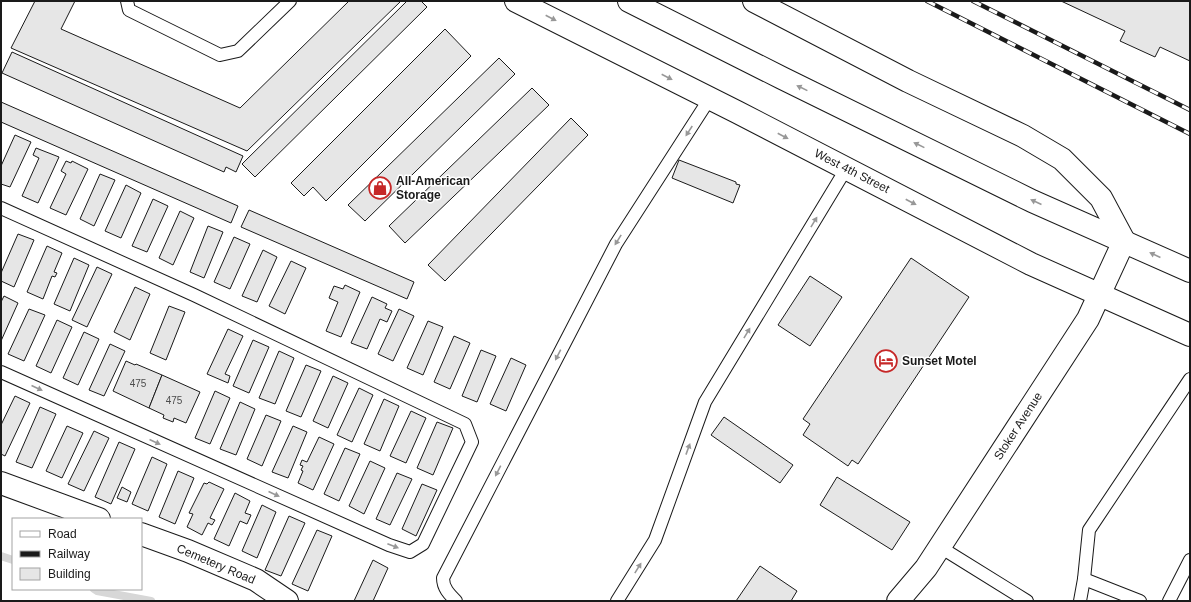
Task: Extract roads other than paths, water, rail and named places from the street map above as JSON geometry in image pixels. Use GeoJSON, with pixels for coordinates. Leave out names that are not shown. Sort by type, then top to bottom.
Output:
{"type":"FeatureCollection","features":[{"type":"Feature","properties":{"kind":"main road","name":"West 4th Street"},"geometry":{"type":"LineString","coordinates":[[516,1],[710,98],[1031,264],[1190,335]]}},
{"type":"Feature","properties":{"kind":"main road"},"geometry":{"type":"LineString","coordinates":[[629,1],[1032,201],[1190,271]]}},
{"type":"Feature","properties":{"kind":"main road"},"geometry":{"type":"LineString","coordinates":[[754,1],[908,81],[1022,136],[1062,159],[1101,198],[1124,241]]}},
{"type":"Feature","properties":{"kind":"main road","name":"Stoker Avenue"},"geometry":{"type":"LineString","coordinates":[[898,601],[926,568],[1088,319],[1124,241]]}},
{"type":"Feature","properties":{"kind":"main road"},"geometry":{"type":"LineString","coordinates":[[1,483],[97,518]]}},
{"type":"Feature","properties":{"kind":"main road","name":"Cemetery Road"},"geometry":{"type":"LineString","coordinates":[[142,534],[188,551],[256,580],[287,601]]}},
{"type":"Feature","properties":{"kind":"lane"},"geometry":{"type":"LineString","coordinates":[[127,1],[129,10],[220,55],[238,51],[290,1]]}},
{"type":"Feature","properties":{"kind":"lane"},"geometry":{"type":"LineString","coordinates":[[456,601],[447,592],[443,584],[443,578],[616,244],[710,98]]}},
{"type":"Feature","properties":{"kind":"lane"},"geometry":{"type":"LineString","coordinates":[[617,601],[655,540],[705,402],[846,169]]}},
{"type":"Feature","properties":{"kind":"lane"},"geometry":{"type":"LineString","coordinates":[[1,208],[194,295],[465,424],[472,442],[423,544],[410,552],[390,545],[1,372]]}},
{"type":"Feature","properties":{"kind":"lane"},"geometry":{"type":"LineString","coordinates":[[1080,601],[1084,579],[1089,530],[1190,379]]}},
{"type":"Feature","properties":{"kind":"lane"},"geometry":{"type":"LineString","coordinates":[[940,547],[1027,601]]}},
{"type":"Feature","properties":{"kind":"lane"},"geometry":{"type":"LineString","coordinates":[[1169,601],[1190,560]]}},
{"type":"Feature","properties":{"kind":"lane"},"geometry":{"type":"LineString","coordinates":[[1084,579],[1140,601]]}},
{"type":"Feature","properties":{"kind":"waterway"},"geometry":{"type":"LineString","coordinates":[[1,556],[12,560]]}},
{"type":"Feature","properties":{"kind":"waterway"},"geometry":{"type":"LineString","coordinates":[[96,590],[151,601]]}},
{"type":"Feature","properties":{"kind":"railway"},"geometry":{"type":"LineString","coordinates":[[927,1],[1190,134]]}},
{"type":"Feature","properties":{"kind":"railway"},"geometry":{"type":"LineString","coordinates":[[973,1],[1190,110]]}},
{"type":"Feature","properties":{"kind":"place","name":"All-American Storage"},"geometry":{"type":"Point","coordinates":[380,188]}},
{"type":"Feature","properties":{"kind":"place","name":"Sunset Motel"},"geometry":{"type":"Point","coordinates":[886,361]}}]}
